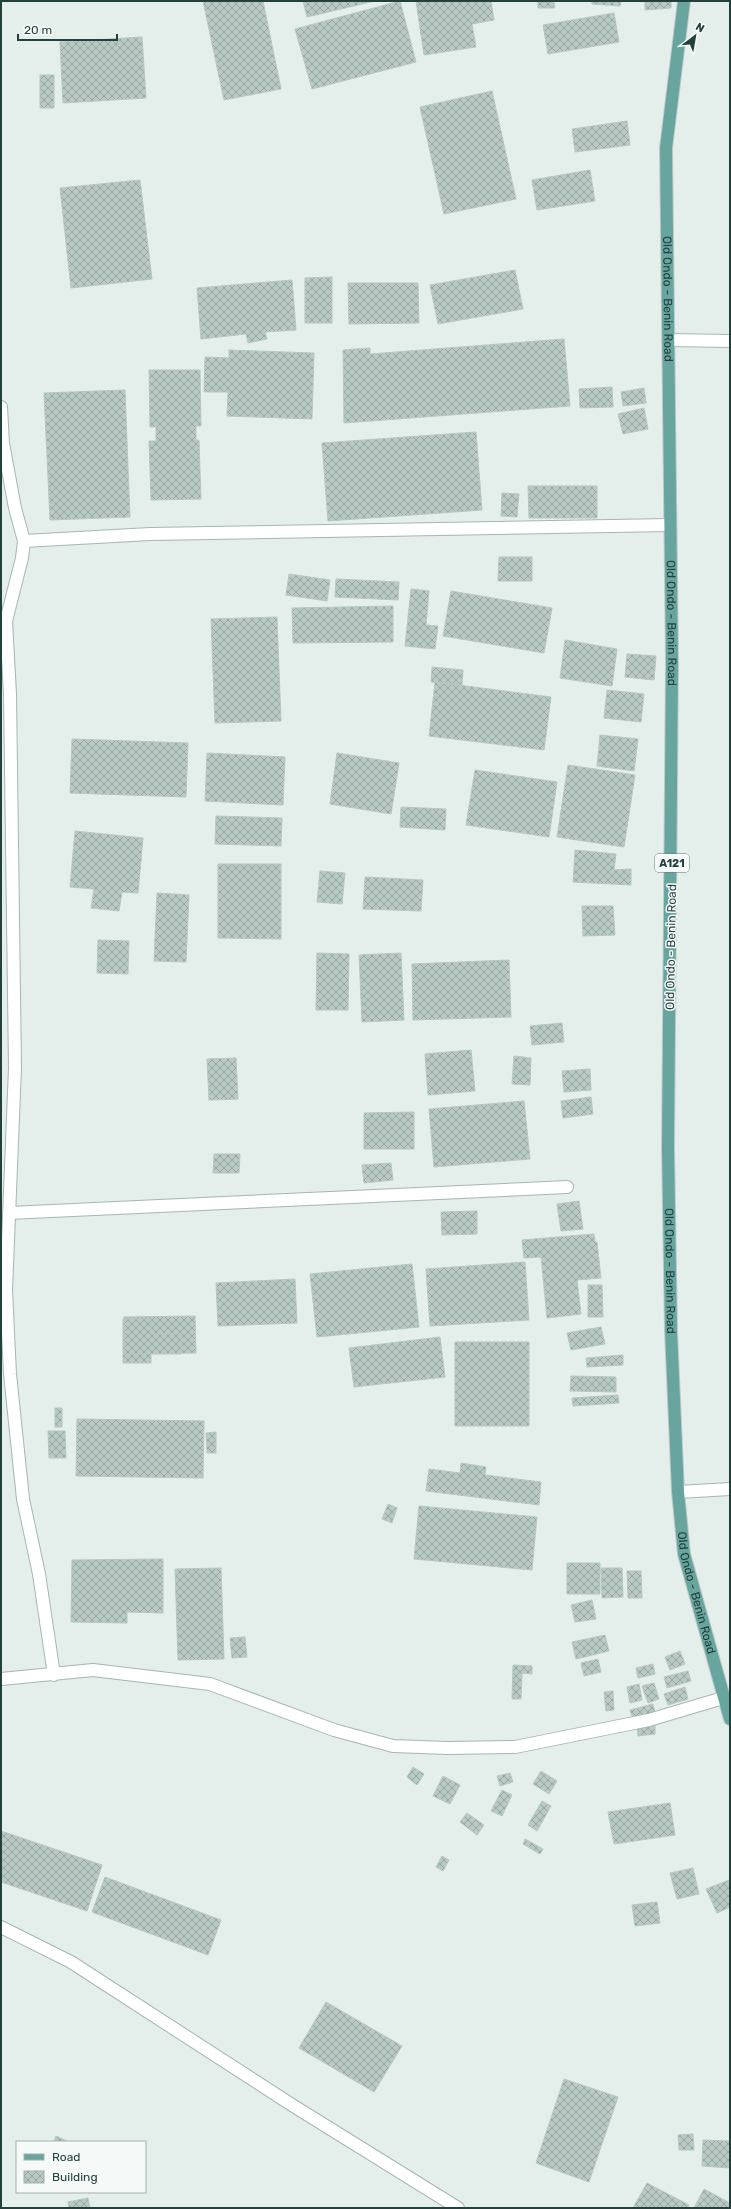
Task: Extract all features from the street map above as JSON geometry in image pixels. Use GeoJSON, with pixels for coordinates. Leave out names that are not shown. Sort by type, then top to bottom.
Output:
{"type":"FeatureCollection","features":[{"type":"Feature","properties":{"kind":"main road","name":"Old Ondo - Benin Road"},"geometry":{"type":"LineString","coordinates":[[684,1],[666,148],[672,885],[668,1147],[671,1331],[678,1492],[684,1554],[730,1719]]}},
{"type":"Feature","properties":{"kind":"street"},"geometry":{"type":"LineString","coordinates":[[668,340],[730,341]]}},
{"type":"Feature","properties":{"kind":"street"},"geometry":{"type":"LineString","coordinates":[[1,407],[3,443],[15,508],[24,541],[22,558],[6,621],[6,843],[15,1068],[6,1290],[10,1374],[23,1499],[39,1574],[54,1675]]}},
{"type":"Feature","properties":{"kind":"street"},"geometry":{"type":"LineString","coordinates":[[24,541],[150,534],[670,525]]}},
{"type":"Feature","properties":{"kind":"street"},"geometry":{"type":"LineString","coordinates":[[9,1213],[566,1188]]}},
{"type":"Feature","properties":{"kind":"street"},"geometry":{"type":"LineString","coordinates":[[678,1492],[730,1489]]}},
{"type":"Feature","properties":{"kind":"street"},"geometry":{"type":"LineString","coordinates":[[1,1679],[93,1670],[210,1684],[334,1730],[393,1746],[448,1748],[515,1748],[649,1720],[723,1698]]}},
{"type":"Feature","properties":{"kind":"street"},"geometry":{"type":"LineString","coordinates":[[1,1927],[71,1962],[292,2105],[458,2208]]}},
{"type":"Feature","properties":{"kind":"building"},"geometry":{"type":"Polygon","coordinates":[[[203,1],[263,1],[281,89],[224,100],[203,1]]]}},
{"type":"Feature","properties":{"kind":"building"},"geometry":{"type":"Polygon","coordinates":[[[303,1],[375,1],[307,17],[303,1]]]}},
{"type":"Feature","properties":{"kind":"building"},"geometry":{"type":"Polygon","coordinates":[[[400,1],[416,62],[312,89],[295,29],[400,1]]]}},
{"type":"Feature","properties":{"kind":"building"},"geometry":{"type":"Polygon","coordinates":[[[416,1],[491,1],[494,20],[472,24],[476,47],[424,55],[416,1]]]}},
{"type":"Feature","properties":{"kind":"building"},"geometry":{"type":"Polygon","coordinates":[[[538,1],[554,1],[555,8],[538,8],[538,1]]]}},
{"type":"Feature","properties":{"kind":"building"},"geometry":{"type":"Polygon","coordinates":[[[592,1],[621,1],[620,6],[592,4],[592,1]]]}},
{"type":"Feature","properties":{"kind":"building"},"geometry":{"type":"Polygon","coordinates":[[[645,1],[671,1],[671,8],[645,10],[645,1]]]}},
{"type":"Feature","properties":{"kind":"building"},"geometry":{"type":"Polygon","coordinates":[[[614,13],[619,42],[548,54],[543,25],[614,13]]]}},
{"type":"Feature","properties":{"kind":"building"},"geometry":{"type":"Polygon","coordinates":[[[142,37],[146,98],[63,103],[60,42],[142,37]]]}},
{"type":"Feature","properties":{"kind":"building"},"geometry":{"type":"Polygon","coordinates":[[[40,75],[54,75],[54,108],[40,108],[40,75]]]}},
{"type":"Feature","properties":{"kind":"building"},"geometry":{"type":"Polygon","coordinates":[[[492,91],[516,199],[444,214],[420,107],[492,91]]]}},
{"type":"Feature","properties":{"kind":"building"},"geometry":{"type":"Polygon","coordinates":[[[627,121],[630,145],[575,152],[572,129],[627,121]]]}},
{"type":"Feature","properties":{"kind":"building"},"geometry":{"type":"Polygon","coordinates":[[[590,170],[595,201],[537,210],[532,180],[590,170]]]}},
{"type":"Feature","properties":{"kind":"building"},"geometry":{"type":"Polygon","coordinates":[[[140,180],[152,279],[71,288],[60,188],[140,180]]]}},
{"type":"Feature","properties":{"kind":"building"},"geometry":{"type":"Polygon","coordinates":[[[515,270],[523,309],[438,324],[430,285],[515,270]]]}},
{"type":"Feature","properties":{"kind":"building"},"geometry":{"type":"Polygon","coordinates":[[[332,277],[332,323],[305,323],[305,278],[332,277]]]}},
{"type":"Feature","properties":{"kind":"building"},"geometry":{"type":"Polygon","coordinates":[[[292,280],[296,330],[265,332],[267,339],[248,343],[246,334],[201,339],[197,288],[292,280]]]}},
{"type":"Feature","properties":{"kind":"building"},"geometry":{"type":"Polygon","coordinates":[[[348,283],[418,283],[419,323],[349,324],[348,283]]]}},
{"type":"Feature","properties":{"kind":"building"},"geometry":{"type":"Polygon","coordinates":[[[564,339],[570,406],[344,423],[343,350],[370,348],[370,354],[564,339]]]}},
{"type":"Feature","properties":{"kind":"building"},"geometry":{"type":"Polygon","coordinates":[[[229,350],[314,353],[312,419],[227,416],[228,392],[204,392],[205,357],[229,358],[229,350]]]}},
{"type":"Feature","properties":{"kind":"building"},"geometry":{"type":"Polygon","coordinates":[[[149,370],[200,370],[201,426],[196,426],[196,440],[199,440],[201,499],[151,500],[149,441],[156,441],[156,427],[150,427],[149,370]]]}},
{"type":"Feature","properties":{"kind":"building"},"geometry":{"type":"Polygon","coordinates":[[[612,387],[613,407],[580,408],[579,389],[612,387]]]}},
{"type":"Feature","properties":{"kind":"building"},"geometry":{"type":"Polygon","coordinates":[[[644,388],[646,403],[623,406],[621,392],[644,388]]]}},
{"type":"Feature","properties":{"kind":"building"},"geometry":{"type":"Polygon","coordinates":[[[125,390],[130,517],[50,520],[44,393],[125,390]]]}},
{"type":"Feature","properties":{"kind":"building"},"geometry":{"type":"Polygon","coordinates":[[[644,408],[648,429],[623,434],[618,414],[644,408]]]}},
{"type":"Feature","properties":{"kind":"building"},"geometry":{"type":"Polygon","coordinates":[[[476,432],[482,510],[328,521],[322,443],[476,432]]]}},
{"type":"Feature","properties":{"kind":"building"},"geometry":{"type":"Polygon","coordinates":[[[528,486],[597,486],[597,518],[529,518],[528,486]]]}},
{"type":"Feature","properties":{"kind":"building"},"geometry":{"type":"Polygon","coordinates":[[[502,493],[519,494],[517,517],[501,516],[502,493]]]}},
{"type":"Feature","properties":{"kind":"building"},"geometry":{"type":"Polygon","coordinates":[[[499,557],[532,557],[532,581],[498,581],[499,557]]]}},
{"type":"Feature","properties":{"kind":"building"},"geometry":{"type":"Polygon","coordinates":[[[289,574],[330,580],[327,601],[286,595],[289,574]]]}},
{"type":"Feature","properties":{"kind":"building"},"geometry":{"type":"Polygon","coordinates":[[[336,579],[399,582],[398,600],[335,597],[336,579]]]}},
{"type":"Feature","properties":{"kind":"building"},"geometry":{"type":"Polygon","coordinates":[[[411,589],[429,591],[426,625],[438,626],[435,649],[405,646],[411,589]]]}},
{"type":"Feature","properties":{"kind":"building"},"geometry":{"type":"Polygon","coordinates":[[[451,591],[552,608],[544,653],[443,636],[451,591]]]}},
{"type":"Feature","properties":{"kind":"building"},"geometry":{"type":"Polygon","coordinates":[[[393,606],[393,642],[293,643],[292,608],[393,606]]]}},
{"type":"Feature","properties":{"kind":"building"},"geometry":{"type":"Polygon","coordinates":[[[277,617],[281,721],[215,723],[211,619],[277,617]]]}},
{"type":"Feature","properties":{"kind":"building"},"geometry":{"type":"Polygon","coordinates":[[[565,640],[617,649],[612,686],[560,678],[565,640]]]}},
{"type":"Feature","properties":{"kind":"building"},"geometry":{"type":"Polygon","coordinates":[[[627,654],[656,656],[654,680],[625,677],[627,654]]]}},
{"type":"Feature","properties":{"kind":"building"},"geometry":{"type":"Polygon","coordinates":[[[432,667],[463,670],[462,685],[431,682],[432,667]]]}},
{"type":"Feature","properties":{"kind":"building"},"geometry":{"type":"Polygon","coordinates":[[[435,682],[551,697],[544,750],[429,736],[435,682]]]}},
{"type":"Feature","properties":{"kind":"building"},"geometry":{"type":"Polygon","coordinates":[[[607,690],[644,694],[641,722],[604,718],[607,690]]]}},
{"type":"Feature","properties":{"kind":"building"},"geometry":{"type":"Polygon","coordinates":[[[600,735],[638,739],[634,771],[597,766],[600,735]]]}},
{"type":"Feature","properties":{"kind":"building"},"geometry":{"type":"Polygon","coordinates":[[[72,739],[188,743],[186,797],[70,793],[72,739]]]}},
{"type":"Feature","properties":{"kind":"building"},"geometry":{"type":"Polygon","coordinates":[[[207,753],[285,757],[283,805],[205,801],[207,753]]]}},
{"type":"Feature","properties":{"kind":"building"},"geometry":{"type":"Polygon","coordinates":[[[337,753],[399,763],[391,814],[330,804],[337,753]]]}},
{"type":"Feature","properties":{"kind":"building"},"geometry":{"type":"Polygon","coordinates":[[[568,765],[635,775],[624,847],[557,837],[568,765]]]}},
{"type":"Feature","properties":{"kind":"building"},"geometry":{"type":"Polygon","coordinates":[[[475,770],[557,782],[549,837],[466,825],[475,770]]]}},
{"type":"Feature","properties":{"kind":"building"},"geometry":{"type":"Polygon","coordinates":[[[401,807],[446,809],[445,830],[400,827],[401,807]]]}},
{"type":"Feature","properties":{"kind":"building"},"geometry":{"type":"Polygon","coordinates":[[[216,816],[282,818],[281,846],[215,844],[216,816]]]}},
{"type":"Feature","properties":{"kind":"building"},"geometry":{"type":"Polygon","coordinates":[[[75,831],[143,838],[138,893],[122,892],[119,911],[91,908],[94,889],[70,887],[75,831]]]}},
{"type":"Feature","properties":{"kind":"building"},"geometry":{"type":"Polygon","coordinates":[[[575,850],[616,854],[614,870],[631,869],[631,885],[573,882],[575,850]]]}},
{"type":"Feature","properties":{"kind":"building"},"geometry":{"type":"Polygon","coordinates":[[[218,864],[281,864],[281,939],[218,938],[218,864]]]}},
{"type":"Feature","properties":{"kind":"building"},"geometry":{"type":"Polygon","coordinates":[[[320,871],[345,873],[342,904],[317,902],[320,871]]]}},
{"type":"Feature","properties":{"kind":"building"},"geometry":{"type":"Polygon","coordinates":[[[365,877],[423,880],[421,911],[363,909],[365,877]]]}},
{"type":"Feature","properties":{"kind":"building"},"geometry":{"type":"Polygon","coordinates":[[[157,893],[189,895],[186,962],[154,961],[157,893]]]}},
{"type":"Feature","properties":{"kind":"building"},"geometry":{"type":"Polygon","coordinates":[[[582,906],[613,906],[615,935],[583,936],[582,906]]]}},
{"type":"Feature","properties":{"kind":"building"},"geometry":{"type":"Polygon","coordinates":[[[98,940],[129,941],[128,974],[97,973],[98,940]]]}},
{"type":"Feature","properties":{"kind":"building"},"geometry":{"type":"Polygon","coordinates":[[[317,953],[349,954],[348,1010],[316,1010],[317,953]]]}},
{"type":"Feature","properties":{"kind":"building"},"geometry":{"type":"Polygon","coordinates":[[[401,953],[404,1020],[362,1022],[359,955],[401,953]]]}},
{"type":"Feature","properties":{"kind":"building"},"geometry":{"type":"Polygon","coordinates":[[[509,960],[511,1017],[413,1020],[412,964],[509,960]]]}},
{"type":"Feature","properties":{"kind":"building"},"geometry":{"type":"Polygon","coordinates":[[[562,1023],[564,1042],[532,1045],[530,1026],[562,1023]]]}},
{"type":"Feature","properties":{"kind":"building"},"geometry":{"type":"Polygon","coordinates":[[[471,1050],[475,1091],[428,1095],[425,1054],[471,1050]]]}},
{"type":"Feature","properties":{"kind":"building"},"geometry":{"type":"Polygon","coordinates":[[[514,1056],[531,1058],[530,1085],[512,1084],[514,1056]]]}},
{"type":"Feature","properties":{"kind":"building"},"geometry":{"type":"Polygon","coordinates":[[[236,1058],[238,1099],[209,1100],[207,1059],[236,1058]]]}},
{"type":"Feature","properties":{"kind":"building"},"geometry":{"type":"Polygon","coordinates":[[[590,1069],[591,1090],[564,1092],[562,1071],[590,1069]]]}},
{"type":"Feature","properties":{"kind":"building"},"geometry":{"type":"Polygon","coordinates":[[[591,1097],[593,1114],[563,1118],[561,1101],[591,1097]]]}},
{"type":"Feature","properties":{"kind":"building"},"geometry":{"type":"Polygon","coordinates":[[[524,1101],[530,1159],[434,1167],[429,1109],[524,1101]]]}},
{"type":"Feature","properties":{"kind":"building"},"geometry":{"type":"Polygon","coordinates":[[[414,1112],[414,1149],[364,1149],[364,1113],[414,1112]]]}},
{"type":"Feature","properties":{"kind":"building"},"geometry":{"type":"Polygon","coordinates":[[[214,1154],[240,1154],[239,1173],[213,1173],[214,1154]]]}},
{"type":"Feature","properties":{"kind":"building"},"geometry":{"type":"Polygon","coordinates":[[[391,1163],[393,1180],[364,1183],[362,1165],[391,1163]]]}},
{"type":"Feature","properties":{"kind":"building"},"geometry":{"type":"Polygon","coordinates":[[[579,1201],[583,1229],[561,1231],[557,1204],[579,1201]]]}},
{"type":"Feature","properties":{"kind":"building"},"geometry":{"type":"Polygon","coordinates":[[[477,1211],[477,1234],[442,1235],[441,1212],[477,1211]]]}},
{"type":"Feature","properties":{"kind":"building"},"geometry":{"type":"Polygon","coordinates":[[[594,1234],[595,1242],[597,1242],[601,1278],[577,1280],[581,1314],[547,1318],[541,1257],[524,1258],[522,1240],[594,1234]]]}},
{"type":"Feature","properties":{"kind":"building"},"geometry":{"type":"Polygon","coordinates":[[[525,1262],[529,1320],[430,1326],[426,1269],[525,1262]]]}},
{"type":"Feature","properties":{"kind":"building"},"geometry":{"type":"Polygon","coordinates":[[[412,1264],[419,1327],[317,1337],[310,1274],[412,1264]]]}},
{"type":"Feature","properties":{"kind":"building"},"geometry":{"type":"Polygon","coordinates":[[[295,1279],[297,1323],[218,1326],[216,1283],[295,1279]]]}},
{"type":"Feature","properties":{"kind":"building"},"geometry":{"type":"Polygon","coordinates":[[[588,1285],[602,1285],[603,1317],[588,1317],[588,1285]]]}},
{"type":"Feature","properties":{"kind":"building"},"geometry":{"type":"Polygon","coordinates":[[[195,1316],[196,1353],[125,1354],[124,1317],[195,1316]]]}},
{"type":"Feature","properties":{"kind":"building"},"geometry":{"type":"Polygon","coordinates":[[[123,1319],[151,1319],[151,1334],[181,1333],[181,1354],[151,1354],[151,1363],[123,1363],[123,1319]]]}},
{"type":"Feature","properties":{"kind":"building"},"geometry":{"type":"Polygon","coordinates":[[[601,1327],[605,1344],[571,1350],[567,1333],[601,1327]]]}},
{"type":"Feature","properties":{"kind":"building"},"geometry":{"type":"Polygon","coordinates":[[[440,1337],[445,1377],[354,1387],[349,1348],[440,1337]]]}},
{"type":"Feature","properties":{"kind":"building"},"geometry":{"type":"Polygon","coordinates":[[[455,1342],[529,1342],[529,1426],[455,1426],[455,1342]]]}},
{"type":"Feature","properties":{"kind":"building"},"geometry":{"type":"Polygon","coordinates":[[[623,1355],[623,1365],[587,1367],[586,1358],[623,1355]]]}},
{"type":"Feature","properties":{"kind":"building"},"geometry":{"type":"Polygon","coordinates":[[[571,1376],[616,1377],[616,1392],[570,1391],[571,1376]]]}},
{"type":"Feature","properties":{"kind":"building"},"geometry":{"type":"Polygon","coordinates":[[[618,1395],[619,1403],[573,1406],[572,1398],[618,1395]]]}},
{"type":"Feature","properties":{"kind":"building"},"geometry":{"type":"Polygon","coordinates":[[[55,1408],[62,1408],[62,1427],[55,1427],[55,1408]]]}},
{"type":"Feature","properties":{"kind":"building"},"geometry":{"type":"Polygon","coordinates":[[[77,1419],[204,1421],[203,1478],[76,1476],[77,1419]]]}},
{"type":"Feature","properties":{"kind":"building"},"geometry":{"type":"Polygon","coordinates":[[[48,1431],[65,1431],[66,1458],[49,1458],[48,1431]]]}},
{"type":"Feature","properties":{"kind":"building"},"geometry":{"type":"Polygon","coordinates":[[[216,1432],[216,1453],[207,1453],[206,1433],[216,1432]]]}},
{"type":"Feature","properties":{"kind":"building"},"geometry":{"type":"Polygon","coordinates":[[[461,1463],[486,1467],[485,1475],[541,1482],[539,1505],[426,1491],[429,1469],[460,1473],[461,1463]]]}},
{"type":"Feature","properties":{"kind":"building"},"geometry":{"type":"Polygon","coordinates":[[[388,1504],[397,1508],[392,1523],[382,1519],[388,1504]]]}},
{"type":"Feature","properties":{"kind":"building"},"geometry":{"type":"Polygon","coordinates":[[[419,1506],[537,1517],[532,1570],[414,1559],[419,1506]]]}},
{"type":"Feature","properties":{"kind":"building"},"geometry":{"type":"Polygon","coordinates":[[[163,1559],[163,1613],[127,1612],[127,1623],[71,1622],[72,1560],[163,1559]]]}},
{"type":"Feature","properties":{"kind":"building"},"geometry":{"type":"Polygon","coordinates":[[[567,1563],[600,1563],[600,1594],[567,1594],[567,1563]]]}},
{"type":"Feature","properties":{"kind":"building"},"geometry":{"type":"Polygon","coordinates":[[[221,1568],[224,1659],[178,1660],[175,1569],[221,1568]]]}},
{"type":"Feature","properties":{"kind":"building"},"geometry":{"type":"Polygon","coordinates":[[[601,1568],[622,1568],[623,1597],[602,1598],[601,1568]]]}},
{"type":"Feature","properties":{"kind":"building"},"geometry":{"type":"Polygon","coordinates":[[[627,1571],[641,1571],[642,1598],[628,1598],[627,1571]]]}},
{"type":"Feature","properties":{"kind":"building"},"geometry":{"type":"Polygon","coordinates":[[[592,1600],[596,1619],[575,1622],[571,1605],[592,1600]]]}},
{"type":"Feature","properties":{"kind":"building"},"geometry":{"type":"Polygon","coordinates":[[[605,1635],[609,1651],[576,1659],[572,1642],[605,1635]]]}},
{"type":"Feature","properties":{"kind":"building"},"geometry":{"type":"Polygon","coordinates":[[[245,1637],[247,1657],[232,1658],[230,1638],[245,1637]]]}},
{"type":"Feature","properties":{"kind":"building"},"geometry":{"type":"Polygon","coordinates":[[[680,1651],[685,1664],[670,1670],[665,1657],[680,1651]]]}},
{"type":"Feature","properties":{"kind":"building"},"geometry":{"type":"Polygon","coordinates":[[[598,1659],[601,1672],[584,1676],[581,1663],[598,1659]]]}},
{"type":"Feature","properties":{"kind":"building"},"geometry":{"type":"Polygon","coordinates":[[[653,1664],[655,1674],[638,1678],[636,1668],[653,1664]]]}},
{"type":"Feature","properties":{"kind":"building"},"geometry":{"type":"Polygon","coordinates":[[[513,1665],[532,1666],[532,1674],[522,1673],[521,1699],[512,1699],[513,1665]]]}},
{"type":"Feature","properties":{"kind":"building"},"geometry":{"type":"Polygon","coordinates":[[[688,1671],[691,1681],[667,1688],[664,1677],[688,1671]]]}},
{"type":"Feature","properties":{"kind":"building"},"geometry":{"type":"Polygon","coordinates":[[[654,1683],[659,1699],[648,1703],[642,1686],[654,1683]]]}},
{"type":"Feature","properties":{"kind":"building"},"geometry":{"type":"Polygon","coordinates":[[[639,1684],[642,1700],[630,1703],[627,1687],[639,1684]]]}},
{"type":"Feature","properties":{"kind":"building"},"geometry":{"type":"Polygon","coordinates":[[[685,1687],[688,1699],[668,1705],[664,1694],[685,1687]]]}},
{"type":"Feature","properties":{"kind":"building"},"geometry":{"type":"Polygon","coordinates":[[[613,1691],[614,1710],[606,1711],[604,1692],[613,1691]]]}},
{"type":"Feature","properties":{"kind":"building"},"geometry":{"type":"Polygon","coordinates":[[[653,1704],[655,1712],[632,1717],[630,1710],[653,1704]]]}},
{"type":"Feature","properties":{"kind":"building"},"geometry":{"type":"Polygon","coordinates":[[[655,1724],[655,1734],[638,1736],[637,1726],[655,1724]]]}},
{"type":"Feature","properties":{"kind":"building"},"geometry":{"type":"Polygon","coordinates":[[[413,1767],[424,1774],[417,1785],[407,1777],[413,1767]]]}},
{"type":"Feature","properties":{"kind":"building"},"geometry":{"type":"Polygon","coordinates":[[[541,1771],[557,1781],[549,1794],[533,1784],[541,1771]]]}},
{"type":"Feature","properties":{"kind":"building"},"geometry":{"type":"Polygon","coordinates":[[[510,1773],[513,1782],[500,1786],[497,1776],[510,1773]]]}},
{"type":"Feature","properties":{"kind":"building"},"geometry":{"type":"Polygon","coordinates":[[[443,1776],[460,1785],[450,1804],[433,1796],[443,1776]]]}},
{"type":"Feature","properties":{"kind":"building"},"geometry":{"type":"Polygon","coordinates":[[[502,1790],[512,1795],[502,1816],[491,1811],[502,1790]]]}},
{"type":"Feature","properties":{"kind":"building"},"geometry":{"type":"Polygon","coordinates":[[[542,1801],[551,1806],[537,1831],[528,1825],[542,1801]]]}},
{"type":"Feature","properties":{"kind":"building"},"geometry":{"type":"Polygon","coordinates":[[[670,1803],[675,1835],[614,1844],[608,1812],[670,1803]]]}},
{"type":"Feature","properties":{"kind":"building"},"geometry":{"type":"Polygon","coordinates":[[[467,1813],[484,1825],[477,1835],[460,1822],[467,1813]]]}},
{"type":"Feature","properties":{"kind":"building"},"geometry":{"type":"Polygon","coordinates":[[[1,1831],[102,1865],[87,1911],[1,1882],[1,1831]]]}},
{"type":"Feature","properties":{"kind":"building"},"geometry":{"type":"Polygon","coordinates":[[[525,1839],[543,1849],[540,1854],[523,1844],[525,1839]]]}},
{"type":"Feature","properties":{"kind":"building"},"geometry":{"type":"Polygon","coordinates":[[[442,1856],[449,1860],[443,1871],[436,1867],[442,1856]]]}},
{"type":"Feature","properties":{"kind":"building"},"geometry":{"type":"Polygon","coordinates":[[[693,1868],[699,1894],[677,1899],[670,1873],[693,1868]]]}},
{"type":"Feature","properties":{"kind":"building"},"geometry":{"type":"Polygon","coordinates":[[[105,1877],[221,1920],[208,1955],[92,1912],[105,1877]]]}},
{"type":"Feature","properties":{"kind":"building"},"geometry":{"type":"Polygon","coordinates":[[[729,1880],[730,1907],[717,1913],[706,1889],[729,1880]]]}},
{"type":"Feature","properties":{"kind":"building"},"geometry":{"type":"Polygon","coordinates":[[[657,1902],[660,1923],[635,1926],[632,1905],[657,1902]]]}},
{"type":"Feature","properties":{"kind":"building"},"geometry":{"type":"Polygon","coordinates":[[[326,2002],[402,2046],[374,2092],[299,2048],[326,2002]]]}},
{"type":"Feature","properties":{"kind":"building"},"geometry":{"type":"Polygon","coordinates":[[[564,2079],[618,2097],[589,2182],[536,2163],[564,2079]]]}},
{"type":"Feature","properties":{"kind":"building"},"geometry":{"type":"Polygon","coordinates":[[[693,2134],[694,2150],[679,2150],[678,2135],[693,2134]]]}},
{"type":"Feature","properties":{"kind":"building"},"geometry":{"type":"Polygon","coordinates":[[[56,2136],[67,2141],[54,2141],[56,2136]]]}},
{"type":"Feature","properties":{"kind":"building"},"geometry":{"type":"Polygon","coordinates":[[[703,2140],[730,2141],[730,2168],[702,2166],[703,2140]]]}},
{"type":"Feature","properties":{"kind":"building"},"geometry":{"type":"Polygon","coordinates":[[[647,2183],[689,2205],[688,2208],[633,2208],[647,2183]]]}},
{"type":"Feature","properties":{"kind":"building"},"geometry":{"type":"Polygon","coordinates":[[[704,2189],[730,2203],[728,2208],[694,2208],[704,2189]]]}},
{"type":"Feature","properties":{"kind":"building"},"geometry":{"type":"Polygon","coordinates":[[[88,2198],[90,2208],[69,2208],[68,2202],[88,2198]]]}}]}
